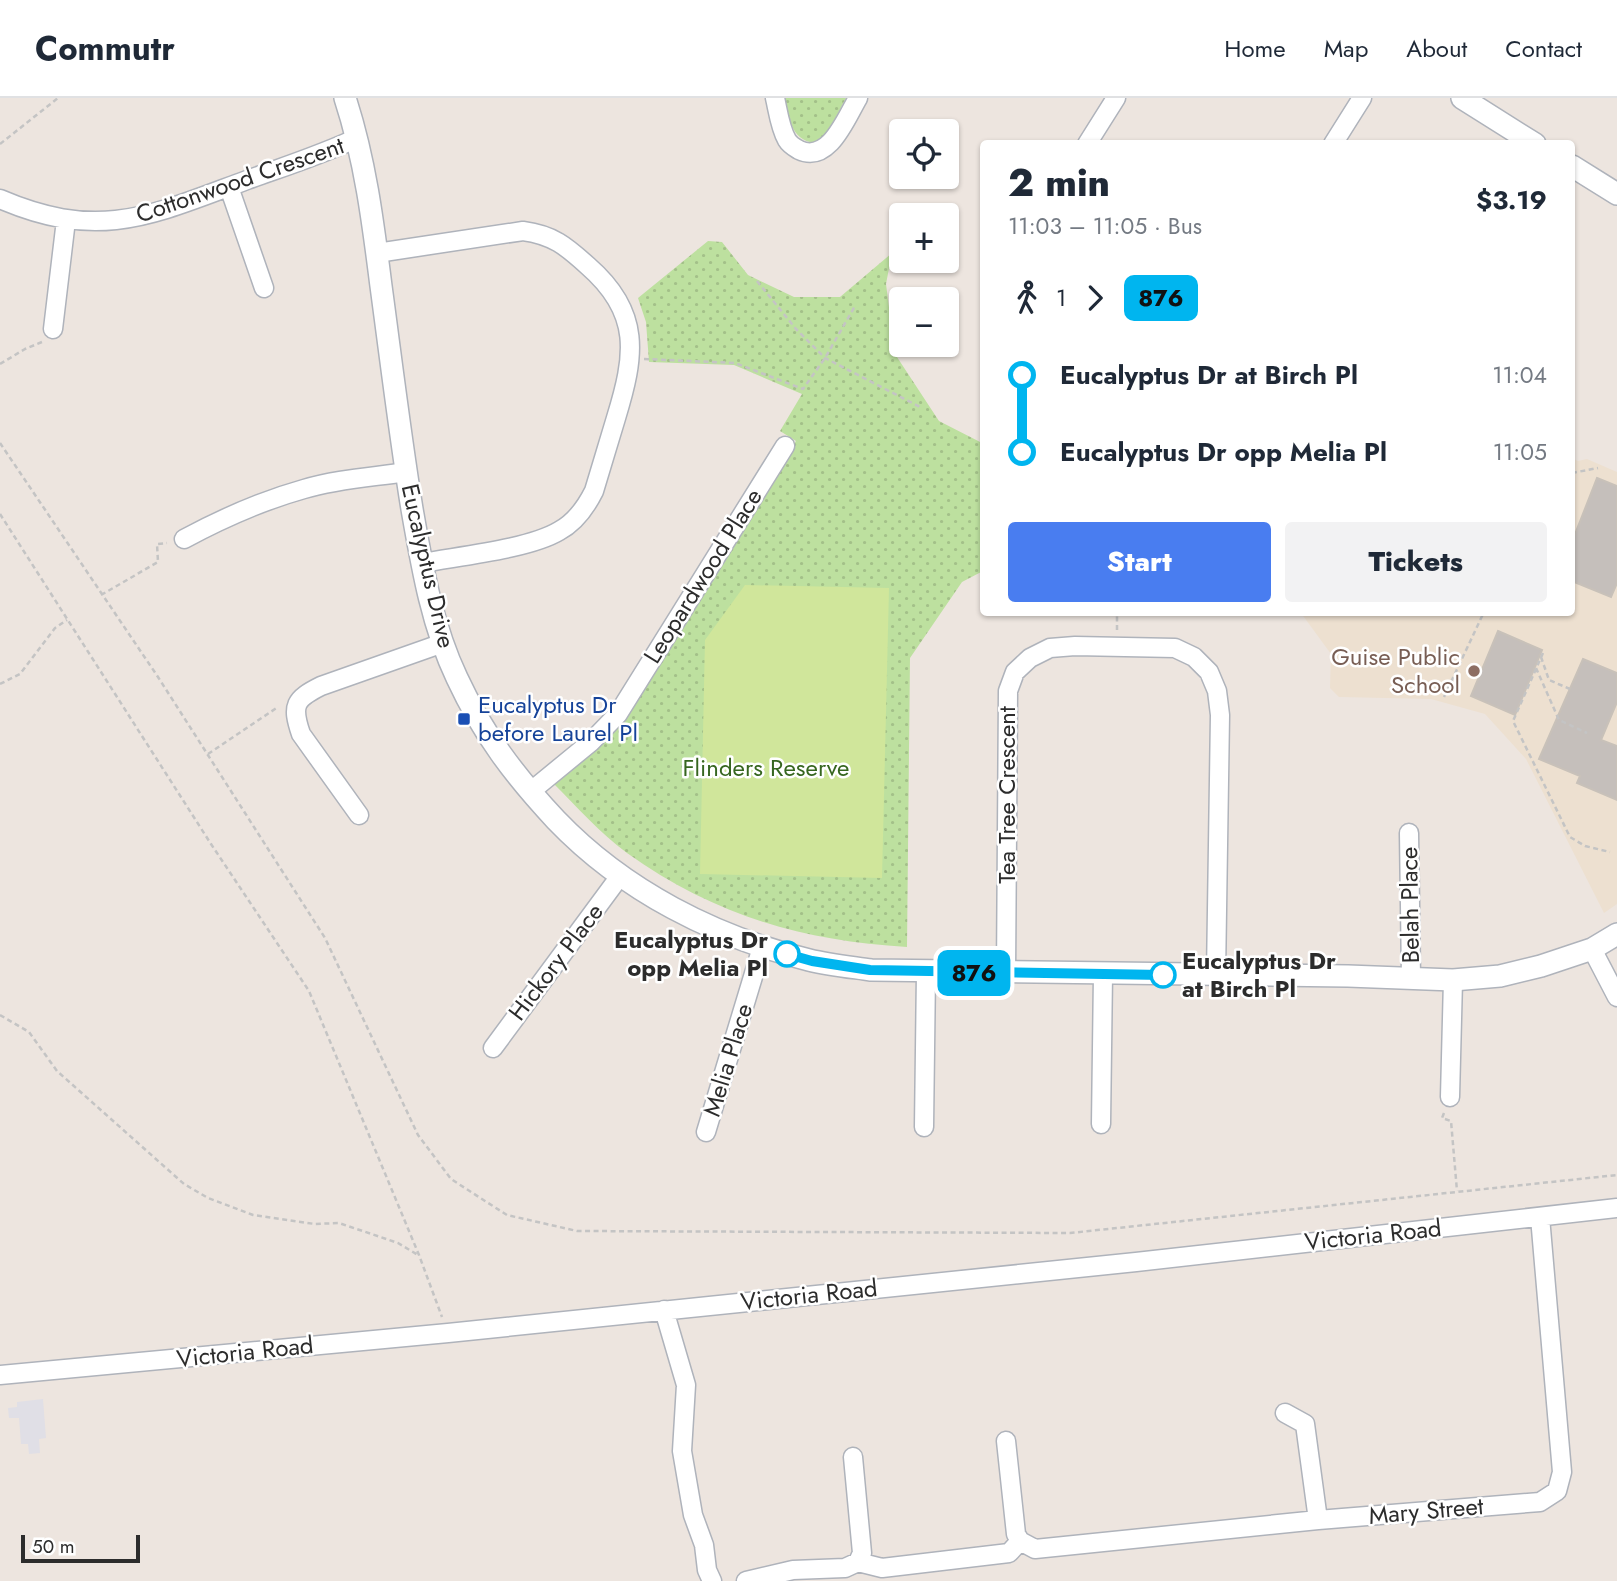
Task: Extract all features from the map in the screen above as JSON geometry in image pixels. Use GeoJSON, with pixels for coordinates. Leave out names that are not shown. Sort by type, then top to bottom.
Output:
{"type":"FeatureCollection","features":[{"type":"Feature","properties":{"kind":"street","name":"Eucalyptus Drive"},"geometry":{"type":"LineString","coordinates":[[345,98],[357,138],[377,253],[406,472],[422,563],[443,643],[457,678],[487,733],[514,773],[578,843],[620,876],[685,915],[762,947],[812,961],[859,968],[926,972],[1453,980],[1500,976],[1541,966],[1592,949],[1617,934]]}},
{"type":"Feature","properties":{"kind":"street"},"geometry":{"type":"LineString","coordinates":[[775,98],[785,137],[790,145],[806,153],[814,153],[831,143],[858,98]]}},
{"type":"Feature","properties":{"kind":"street"},"geometry":{"type":"LineString","coordinates":[[1090,140],[1116,98]]}},
{"type":"Feature","properties":{"kind":"street"},"geometry":{"type":"LineString","coordinates":[[1336,140],[1362,98]]}},
{"type":"Feature","properties":{"kind":"street"},"geometry":{"type":"LineString","coordinates":[[1462,98],[1528,140]]}},
{"type":"Feature","properties":{"kind":"street","name":"Cottonwood Crescent"},"geometry":{"type":"LineString","coordinates":[[0,199],[43,215],[66,220],[118,221],[172,208],[357,138]]}},
{"type":"Feature","properties":{"kind":"street"},"geometry":{"type":"LineString","coordinates":[[1575,168],[1617,194]]}},
{"type":"Feature","properties":{"kind":"street"},"geometry":{"type":"LineString","coordinates":[[229,187],[264,288]]}},
{"type":"Feature","properties":{"kind":"street"},"geometry":{"type":"LineString","coordinates":[[53,329],[66,220]]}},
{"type":"Feature","properties":{"kind":"street"},"geometry":{"type":"LineString","coordinates":[[377,253],[523,231],[543,234],[559,242],[595,272],[620,305],[629,330],[631,361],[626,387],[594,491],[586,507],[560,531],[529,543],[422,563]]}},
{"type":"Feature","properties":{"kind":"street","name":"Leopardwood Place"},"geometry":{"type":"LineString","coordinates":[[530,792],[582,750],[618,714],[785,446]]}},
{"type":"Feature","properties":{"kind":"street"},"geometry":{"type":"LineString","coordinates":[[184,539],[258,503],[307,488],[406,472]]}},
{"type":"Feature","properties":{"kind":"street"},"geometry":{"type":"LineString","coordinates":[[359,815],[301,734],[295,719],[295,706],[303,695],[321,686],[443,643]]}},
{"type":"Feature","properties":{"kind":"street","name":"Tea Tree Crescent"},"geometry":{"type":"LineString","coordinates":[[1006,973],[1008,691],[1015,672],[1030,658],[1050,648],[1075,646],[1175,648],[1194,657],[1209,672],[1217,691],[1220,715],[1216,975]]}},
{"type":"Feature","properties":{"kind":"street","name":"Belah Place"},"geometry":{"type":"LineString","coordinates":[[1409,833],[1411,978]]}},
{"type":"Feature","properties":{"kind":"street","name":"Hickory Place"},"geometry":{"type":"LineString","coordinates":[[492,1048],[620,876]]}},
{"type":"Feature","properties":{"kind":"street","name":"Melia Place"},"geometry":{"type":"LineString","coordinates":[[706,1132],[762,947]]}},
{"type":"Feature","properties":{"kind":"street"},"geometry":{"type":"LineString","coordinates":[[1592,949],[1617,996]]}},
{"type":"Feature","properties":{"kind":"street"},"geometry":{"type":"LineString","coordinates":[[924,1127],[926,972]]}},
{"type":"Feature","properties":{"kind":"street"},"geometry":{"type":"LineString","coordinates":[[1101,1124],[1103,974]]}},
{"type":"Feature","properties":{"kind":"street"},"geometry":{"type":"LineString","coordinates":[[1450,1097],[1453,980]]}},
{"type":"Feature","properties":{"kind":"street","name":"Victoria Road"},"geometry":{"type":"LineString","coordinates":[[0,1375],[448,1333],[1136,1262],[1617,1208]]}},
{"type":"Feature","properties":{"kind":"street","name":"Mary Street"},"geometry":{"type":"LineString","coordinates":[[1018,1538],[1035,1549],[1318,1520],[1540,1502],[1557,1491],[1562,1472],[1540,1217]]}},
{"type":"Feature","properties":{"kind":"street"},"geometry":{"type":"LineString","coordinates":[[664,1310],[686,1385],[682,1451],[693,1515],[704,1545],[707,1570],[712,1581]]}},
{"type":"Feature","properties":{"kind":"street"},"geometry":{"type":"LineString","coordinates":[[1285,1413],[1306,1424],[1318,1520]]}},
{"type":"Feature","properties":{"kind":"street"},"geometry":{"type":"LineString","coordinates":[[746,1581],[793,1570],[845,1568],[858,1562],[882,1568],[1009,1553],[1018,1538],[1006,1441]]}},
{"type":"Feature","properties":{"kind":"street"},"geometry":{"type":"LineString","coordinates":[[853,1457],[862,1553],[858,1562]]}},
{"type":"Feature","properties":{"kind":"path"},"geometry":{"type":"LineString","coordinates":[[0,144],[58,98]]}},
{"type":"Feature","properties":{"kind":"path"},"geometry":{"type":"LineString","coordinates":[[757,281],[796,329],[825,358],[922,408]]}},
{"type":"Feature","properties":{"kind":"path"},"geometry":{"type":"LineString","coordinates":[[631,361],[645,359],[734,363],[803,389],[825,358],[855,306]]}},
{"type":"Feature","properties":{"kind":"path"},"geometry":{"type":"LineString","coordinates":[[0,364],[25,349],[40,344],[53,329]]}},
{"type":"Feature","properties":{"kind":"path"},"geometry":{"type":"LineString","coordinates":[[0,443],[158,677],[325,938],[418,1135],[451,1179],[507,1214],[577,1231],[1070,1233],[1617,1175]]}},
{"type":"Feature","properties":{"kind":"path"},"geometry":{"type":"LineString","coordinates":[[1575,472],[1598,468]]}},
{"type":"Feature","properties":{"kind":"path"},"geometry":{"type":"LineString","coordinates":[[0,514],[211,844],[309,991],[419,1255],[448,1333]]}},
{"type":"Feature","properties":{"kind":"path"},"geometry":{"type":"LineString","coordinates":[[101,595],[158,562],[157,544],[184,539]]}},
{"type":"Feature","properties":{"kind":"path"},"geometry":{"type":"LineString","coordinates":[[1444,697],[1482,616]]}},
{"type":"Feature","properties":{"kind":"path"},"geometry":{"type":"LineString","coordinates":[[0,684],[20,674],[55,628],[66,620]]}},
{"type":"Feature","properties":{"kind":"path"},"geometry":{"type":"LineString","coordinates":[[1570,689],[1549,680],[1542,655],[1513,721],[1570,837],[1585,846],[1610,852]]}},
{"type":"Feature","properties":{"kind":"path"},"geometry":{"type":"LineString","coordinates":[[1536,668],[1559,720],[1587,733]]}},
{"type":"Feature","properties":{"kind":"path"},"geometry":{"type":"LineString","coordinates":[[207,754],[281,705],[295,706]]}},
{"type":"Feature","properties":{"kind":"path"},"geometry":{"type":"LineString","coordinates":[[0,1015],[29,1032],[57,1071],[184,1184],[208,1198],[253,1216],[315,1224],[339,1223],[398,1243],[416,1256],[419,1255]]}},
{"type":"Feature","properties":{"kind":"path"},"geometry":{"type":"LineString","coordinates":[[1450,1097],[1442,1118],[1451,1121],[1457,1191]]}},
{"type":"Feature","properties":{"kind":"shaded area","name":"Guise Public School"},"geometry":{"type":"Polygon","coordinates":[[[1587,459],[1617,472],[1617,904],[1604,913],[1526,759],[1485,714],[1431,699],[1339,697],[1330,688],[1331,654],[1303,616],[1575,616],[1575,460],[1587,459]]]}},
{"type":"Feature","properties":{"kind":"shaded area"},"geometry":{"type":"Polygon","coordinates":[[[43,1399],[46,1438],[39,1439],[40,1453],[29,1454],[28,1444],[21,1444],[19,1418],[9,1418],[8,1408],[17,1407],[17,1402],[43,1399]]]}},
{"type":"Feature","properties":{"kind":"green space"},"geometry":{"type":"Polygon","coordinates":[[[785,98],[846,98],[827,134],[814,143],[800,137],[792,126],[785,98]]]}},
{"type":"Feature","properties":{"kind":"green space","name":"Flinders Reserve"},"geometry":{"type":"Polygon","coordinates":[[[708,241],[722,242],[748,275],[794,297],[840,297],[889,256],[886,284],[889,357],[897,357],[939,421],[980,442],[980,573],[962,582],[910,658],[907,947],[868,944],[795,931],[760,921],[693,893],[627,853],[589,820],[553,783],[622,721],[648,684],[796,441],[780,431],[802,394],[734,365],[649,362],[646,322],[638,298],[708,241]]]}},
{"type":"Feature","properties":{"kind":"green space"},"geometry":{"type":"Polygon","coordinates":[[[745,585],[889,588],[882,878],[700,874],[705,640],[745,585]]]}},
{"type":"Feature","properties":{"kind":"building"},"geometry":{"type":"Polygon","coordinates":[[[1597,478],[1617,486],[1617,583],[1611,597],[1575,582],[1575,534],[1597,478]]]}},
{"type":"Feature","properties":{"kind":"building"},"geometry":{"type":"Polygon","coordinates":[[[1498,631],[1542,650],[1515,715],[1471,696],[1498,631]]]}},
{"type":"Feature","properties":{"kind":"building"},"geometry":{"type":"Polygon","coordinates":[[[1583,659],[1617,673],[1617,702],[1601,740],[1617,746],[1617,800],[1577,783],[1580,776],[1539,759],[1583,659]]]}},
{"type":"Feature","properties":{"kind":"bus line","name":"876"},"geometry":{"type":"LineString","coordinates":[[787,954],[812,961],[870,970],[1163,975]]}},
{"type":"Feature","properties":{"kind":"place","name":"Guise Public School"},"geometry":{"type":"Point","coordinates":[1474,671]}},
{"type":"Feature","properties":{"kind":"place","name":"Eucalyptus Dr before Laurel Pl"},"geometry":{"type":"Point","coordinates":[464,719]}},
{"type":"Feature","properties":{"kind":"place","name":"Eucalyptus Dr opp Melia Pl"},"geometry":{"type":"Point","coordinates":[787,954]}},
{"type":"Feature","properties":{"kind":"place","name":"Eucalyptus Dr at Birch Pl"},"geometry":{"type":"Point","coordinates":[1163,975]}}]}
